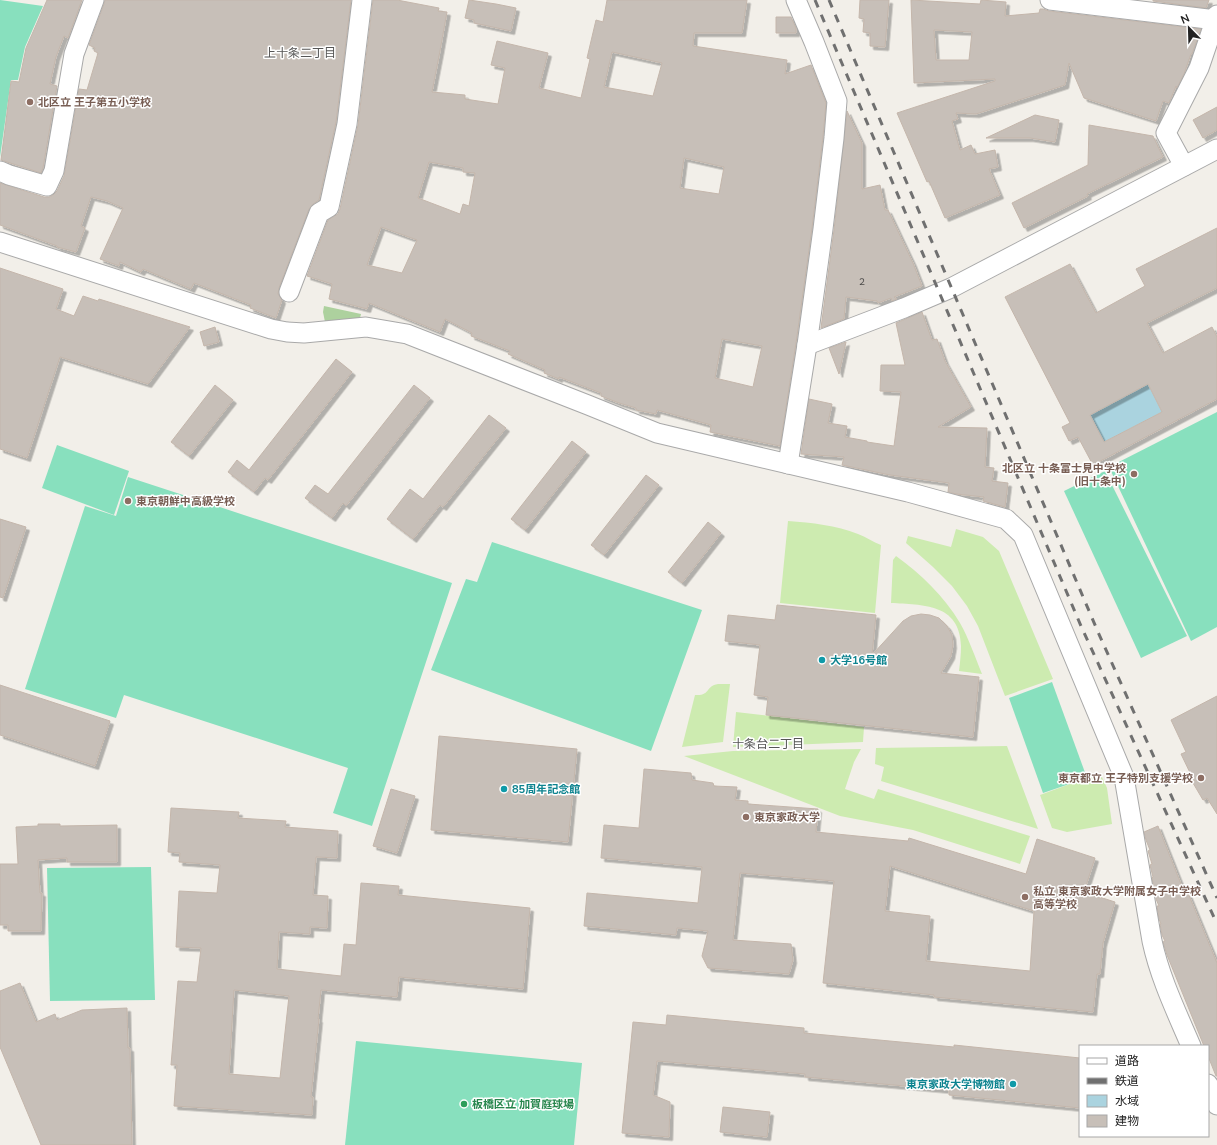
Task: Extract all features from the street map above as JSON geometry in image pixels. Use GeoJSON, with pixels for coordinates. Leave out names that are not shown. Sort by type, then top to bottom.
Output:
{"type":"FeatureCollection","features":[{"type":"Feature","properties":{"kind":"street"},"geometry":{"type":"LineString","coordinates":[[0,171],[47,186],[54,171],[74,54],[94,0]]}},
{"type":"Feature","properties":{"kind":"street"},"geometry":{"type":"LineString","coordinates":[[289,292],[319,213],[329,207],[347,124],[362,0]]}},
{"type":"Feature","properties":{"kind":"street"},"geometry":{"type":"LineString","coordinates":[[788,464],[807,345],[823,229],[837,101],[796,0]]}},
{"type":"Feature","properties":{"kind":"street"},"geometry":{"type":"LineString","coordinates":[[1050,0],[1216,18],[1199,68],[1166,132],[1184,166]]}},
{"type":"Feature","properties":{"kind":"street"},"geometry":{"type":"LineString","coordinates":[[807,345],[904,308],[951,288],[1217,149]]}},
{"type":"Feature","properties":{"kind":"street"},"geometry":{"type":"LineString","coordinates":[[0,242],[271,330],[304,333],[366,328],[407,334],[657,433],[908,492],[1006,519],[1023,535],[1124,777],[1156,961],[1163,982],[1191,1045]]}},
{"type":"Feature","properties":{"kind":"street"},"geometry":{"type":"LineString","coordinates":[[1209,1086],[1217,1105]]}},
{"type":"Feature","properties":{"kind":"green space"},"geometry":{"type":"Polygon","coordinates":[[[0,0],[43,6],[25,47],[18,80],[11,80],[0,157],[0,0]]]}},
{"type":"Feature","properties":{"kind":"green space"},"geometry":{"type":"Polygon","coordinates":[[[324,306],[361,314],[360,318],[356,322],[325,322],[323,312],[324,306]]]}},
{"type":"Feature","properties":{"kind":"green space"},"geometry":{"type":"Polygon","coordinates":[[[1217,412],[1217,627],[1191,641],[1109,467],[1217,412]]]}},
{"type":"Feature","properties":{"kind":"green space"},"geometry":{"type":"Polygon","coordinates":[[[57,445],[129,471],[114,515],[42,488],[57,445]]]}},
{"type":"Feature","properties":{"kind":"green space"},"geometry":{"type":"Polygon","coordinates":[[[1105,471],[1187,636],[1141,658],[1064,491],[1105,471]]]}},
{"type":"Feature","properties":{"kind":"green space"},"geometry":{"type":"Polygon","coordinates":[[[128,477],[452,583],[372,826],[333,813],[348,768],[124,695],[116,718],[25,689],[85,506],[116,516],[128,477]]]}},
{"type":"Feature","properties":{"kind":"green space"},"geometry":{"type":"Polygon","coordinates":[[[788,521],[841,528],[861,535],[881,545],[875,613],[780,603],[788,521]]]}},
{"type":"Feature","properties":{"kind":"green space"},"geometry":{"type":"Polygon","coordinates":[[[956,529],[983,537],[999,551],[1053,679],[1005,696],[978,626],[967,606],[952,586],[906,543],[908,536],[951,547],[956,529]]]}},
{"type":"Feature","properties":{"kind":"green space"},"geometry":{"type":"Polygon","coordinates":[[[492,542],[702,610],[651,751],[431,670],[466,579],[477,582],[492,542]]]}},
{"type":"Feature","properties":{"kind":"green space"},"geometry":{"type":"Polygon","coordinates":[[[896,556],[931,586],[954,613],[966,635],[982,674],[959,671],[961,646],[959,632],[954,621],[947,614],[927,606],[891,603],[893,560],[896,556]]]}},
{"type":"Feature","properties":{"kind":"green space"},"geometry":{"type":"Polygon","coordinates":[[[1052,682],[1087,778],[1043,793],[1009,698],[1052,682]]]}},
{"type":"Feature","properties":{"kind":"green space"},"geometry":{"type":"Polygon","coordinates":[[[718,684],[730,684],[723,742],[682,747],[695,695],[704,694],[711,687],[718,684]]]}},
{"type":"Feature","properties":{"kind":"green space"},"geometry":{"type":"Polygon","coordinates":[[[736,712],[864,727],[863,742],[733,747],[736,712]]]}},
{"type":"Feature","properties":{"kind":"green space"},"geometry":{"type":"Polygon","coordinates":[[[1007,746],[1038,829],[881,781],[884,767],[875,764],[876,748],[1007,746]]]}},
{"type":"Feature","properties":{"kind":"green space"},"geometry":{"type":"Polygon","coordinates":[[[861,749],[854,762],[845,789],[874,799],[878,789],[1030,836],[1020,864],[913,830],[840,816],[684,756],[733,751],[861,749]]]}},
{"type":"Feature","properties":{"kind":"green space"},"geometry":{"type":"Polygon","coordinates":[[[1100,773],[1107,788],[1112,824],[1067,832],[1052,828],[1040,795],[1100,773]]]}},
{"type":"Feature","properties":{"kind":"green space"},"geometry":{"type":"Polygon","coordinates":[[[151,867],[155,1000],[50,1001],[47,868],[151,867]]]}},
{"type":"Feature","properties":{"kind":"green space","name":"板橋区立 加賀庭球場"},"geometry":{"type":"Polygon","coordinates":[[[356,1041],[582,1063],[574,1145],[345,1145],[356,1041]]]}},
{"type":"Feature","properties":{"kind":"water"},"geometry":{"type":"Polygon","coordinates":[[[1148,384],[1162,412],[1104,442],[1090,415],[1148,384]]]}},
{"type":"Feature","properties":{"kind":"building"},"geometry":{"type":"Polygon","coordinates":[[[47,0],[82,0],[68,38],[64,36],[56,57],[50,84],[57,86],[41,173],[1,160],[11,81],[19,82],[26,48],[47,0]]]}},
{"type":"Feature","properties":{"kind":"building"},"geometry":{"type":"Polygon","coordinates":[[[105,0],[351,0],[336,122],[319,200],[309,209],[279,288],[278,294],[282,300],[276,318],[250,308],[251,305],[194,283],[191,289],[143,269],[141,272],[120,262],[119,266],[100,259],[123,208],[107,201],[91,197],[81,226],[85,228],[76,252],[57,247],[0,225],[0,183],[44,197],[49,197],[57,191],[64,176],[79,89],[87,90],[98,53],[94,51],[95,48],[89,45],[105,0]]]}},
{"type":"Feature","properties":{"kind":"building"},"geometry":{"type":"Polygon","coordinates":[[[373,0],[397,0],[439,8],[438,11],[447,12],[432,92],[465,95],[465,99],[498,104],[505,68],[491,65],[497,41],[548,53],[539,88],[581,98],[590,59],[587,58],[596,20],[603,22],[607,0],[747,0],[742,33],[694,33],[693,46],[787,60],[785,74],[811,65],[826,103],[812,228],[780,446],[710,432],[711,425],[657,410],[656,414],[636,410],[636,408],[601,396],[601,393],[544,373],[545,370],[508,354],[510,351],[471,336],[472,333],[445,319],[440,332],[369,303],[367,309],[329,299],[332,284],[307,276],[328,220],[338,214],[340,209],[358,125],[373,0]],[[612,52],[604,87],[653,96],[662,63],[612,52]],[[684,158],[680,188],[719,194],[724,167],[684,158]],[[429,162],[418,198],[460,214],[463,204],[469,206],[475,173],[463,172],[463,168],[429,162]],[[381,227],[367,265],[402,273],[417,240],[381,227]],[[722,339],[715,378],[753,387],[762,346],[722,339]]]}},
{"type":"Feature","properties":{"kind":"building"},"geometry":{"type":"Polygon","coordinates":[[[469,0],[516,8],[511,31],[474,23],[474,20],[465,18],[469,0]]]}},
{"type":"Feature","properties":{"kind":"building"},"geometry":{"type":"Polygon","coordinates":[[[860,0],[889,0],[885,47],[870,46],[870,33],[863,32],[864,19],[859,18],[860,0]]]}},
{"type":"Feature","properties":{"kind":"building"},"geometry":{"type":"Polygon","coordinates":[[[911,0],[980,4],[981,0],[1006,2],[1005,16],[1039,13],[1040,9],[1043,9],[1049,11],[1201,29],[1184,74],[1177,88],[1176,86],[1169,103],[1163,101],[1156,121],[1084,98],[1069,63],[1065,85],[976,114],[956,113],[958,119],[952,121],[960,150],[971,145],[975,154],[995,150],[998,167],[989,169],[1000,195],[945,218],[929,181],[927,182],[897,113],[995,81],[995,79],[914,83],[911,0]],[[934,30],[936,60],[969,60],[972,32],[934,30]]]}},
{"type":"Feature","properties":{"kind":"building"},"geometry":{"type":"Polygon","coordinates":[[[1153,0],[1209,0],[1206,8],[1153,0]]]}},
{"type":"Feature","properties":{"kind":"building"},"geometry":{"type":"Polygon","coordinates":[[[776,17],[791,17],[796,28],[796,33],[776,33],[776,17]]]}},
{"type":"Feature","properties":{"kind":"building"},"geometry":{"type":"Polygon","coordinates":[[[1217,107],[1217,130],[1203,138],[1193,120],[1217,107]]]}},
{"type":"Feature","properties":{"kind":"building"},"geometry":{"type":"Polygon","coordinates":[[[847,111],[862,143],[862,189],[880,185],[885,210],[888,210],[922,286],[894,297],[897,299],[892,301],[891,298],[878,303],[877,301],[846,297],[844,319],[821,328],[834,230],[847,111]]]}},
{"type":"Feature","properties":{"kind":"building"},"geometry":{"type":"Polygon","coordinates":[[[1035,115],[1059,120],[1055,142],[1030,138],[986,138],[1035,115]]]}},
{"type":"Feature","properties":{"kind":"building"},"geometry":{"type":"Polygon","coordinates":[[[1089,125],[1153,136],[1163,157],[1087,194],[1088,196],[1024,228],[1012,203],[1088,165],[1089,125]]]}},
{"type":"Feature","properties":{"kind":"building"},"geometry":{"type":"Polygon","coordinates":[[[1217,228],[1217,288],[1147,323],[1163,353],[1212,327],[1217,337],[1217,399],[1093,465],[1078,437],[1069,441],[1062,427],[1070,423],[1005,297],[1070,264],[1096,313],[1145,286],[1136,269],[1217,228]],[[1148,384],[1090,415],[1104,442],[1162,412],[1148,384]]]}},
{"type":"Feature","properties":{"kind":"building"},"geometry":{"type":"Polygon","coordinates":[[[0,268],[63,289],[56,309],[74,316],[83,296],[98,301],[99,299],[190,327],[148,384],[60,357],[27,458],[0,449],[0,268]]]}},
{"type":"Feature","properties":{"kind":"building"},"geometry":{"type":"Polygon","coordinates":[[[922,312],[932,340],[937,339],[945,361],[971,407],[938,427],[987,428],[985,467],[994,468],[992,481],[1008,483],[1005,507],[983,501],[984,497],[948,492],[949,483],[890,475],[842,465],[844,457],[801,454],[809,399],[832,404],[828,423],[847,426],[845,437],[894,446],[901,392],[880,391],[881,365],[905,365],[896,323],[922,312]]]}},
{"type":"Feature","properties":{"kind":"building"},"geometry":{"type":"Polygon","coordinates":[[[215,327],[219,342],[204,346],[200,332],[215,327]]]}},
{"type":"Feature","properties":{"kind":"building"},"geometry":{"type":"Polygon","coordinates":[[[846,342],[839,374],[829,348],[846,342]]]}},
{"type":"Feature","properties":{"kind":"building"},"geometry":{"type":"Polygon","coordinates":[[[336,359],[352,372],[268,480],[265,478],[254,492],[228,472],[237,460],[249,470],[336,359]]]}},
{"type":"Feature","properties":{"kind":"building"},"geometry":{"type":"Polygon","coordinates":[[[215,385],[233,400],[189,456],[171,442],[215,385]]]}},
{"type":"Feature","properties":{"kind":"building"},"geometry":{"type":"Polygon","coordinates":[[[414,385],[430,398],[346,506],[343,503],[332,518],[305,498],[315,485],[328,494],[414,385]]]}},
{"type":"Feature","properties":{"kind":"building"},"geometry":{"type":"Polygon","coordinates":[[[489,415],[506,428],[443,507],[440,505],[413,539],[387,519],[410,489],[423,499],[489,415]]]}},
{"type":"Feature","properties":{"kind":"building"},"geometry":{"type":"Polygon","coordinates":[[[572,441],[586,452],[525,530],[511,519],[572,441]]]}},
{"type":"Feature","properties":{"kind":"building"},"geometry":{"type":"Polygon","coordinates":[[[646,475],[659,485],[604,555],[591,545],[646,475]]]}},
{"type":"Feature","properties":{"kind":"building"},"geometry":{"type":"Polygon","coordinates":[[[0,519],[26,527],[3,598],[0,597],[0,519]]]}},
{"type":"Feature","properties":{"kind":"building"},"geometry":{"type":"Polygon","coordinates":[[[708,522],[721,533],[682,583],[668,572],[708,522]]]}},
{"type":"Feature","properties":{"kind":"building","name":"大学16号館"},"geometry":{"type":"Polygon","coordinates":[[[777,605],[876,615],[872,655],[903,621],[911,616],[921,614],[939,618],[947,626],[952,635],[953,645],[951,656],[941,673],[979,677],[973,737],[766,715],[768,697],[754,695],[760,645],[725,641],[728,615],[775,620],[777,605]]]}},
{"type":"Feature","properties":{"kind":"building"},"geometry":{"type":"Polygon","coordinates":[[[0,685],[110,721],[95,766],[0,735],[0,685]]]}},
{"type":"Feature","properties":{"kind":"building"},"geometry":{"type":"Polygon","coordinates":[[[1217,696],[1217,814],[1207,798],[1203,800],[1193,783],[1194,781],[1181,754],[1186,752],[1171,720],[1217,696]]]}},
{"type":"Feature","properties":{"kind":"building","name":"85周年記念館"},"geometry":{"type":"Polygon","coordinates":[[[439,736],[577,749],[568,842],[431,830],[439,736]]]}},
{"type":"Feature","properties":{"kind":"building"},"geometry":{"type":"Polygon","coordinates":[[[644,769],[691,773],[692,780],[713,783],[714,786],[737,787],[735,800],[748,801],[748,804],[818,809],[816,832],[908,841],[909,838],[1026,874],[1037,839],[1095,858],[1084,892],[1115,902],[1103,943],[1100,974],[1097,974],[1093,1012],[934,997],[934,995],[823,983],[834,881],[740,873],[733,940],[791,944],[793,960],[789,974],[708,968],[702,956],[708,931],[677,928],[676,935],[584,926],[587,893],[698,903],[702,867],[601,858],[604,825],[639,828],[644,769]],[[890,866],[885,911],[930,916],[926,961],[1030,971],[1034,911],[890,866]]]}},
{"type":"Feature","properties":{"kind":"building"},"geometry":{"type":"Polygon","coordinates":[[[391,789],[415,796],[397,853],[373,846],[391,789]]]}},
{"type":"Feature","properties":{"kind":"building"},"geometry":{"type":"Polygon","coordinates":[[[171,808],[239,812],[238,818],[286,821],[285,827],[338,831],[337,858],[316,857],[313,895],[328,896],[327,928],[310,927],[310,934],[279,932],[277,969],[341,976],[344,944],[356,945],[361,883],[399,886],[398,895],[530,908],[523,989],[399,977],[397,997],[321,990],[311,1097],[313,1097],[312,1115],[174,1106],[177,1065],[171,1065],[178,981],[197,982],[201,948],[176,947],[179,891],[217,893],[220,865],[179,862],[180,853],[168,852],[171,808]],[[234,990],[229,1074],[280,1078],[289,996],[234,990]]]}},
{"type":"Feature","properties":{"kind":"building"},"geometry":{"type":"Polygon","coordinates":[[[38,824],[60,824],[60,826],[117,825],[117,862],[67,862],[67,858],[38,860],[40,893],[42,893],[41,931],[8,931],[8,925],[0,925],[0,864],[18,864],[16,827],[38,826],[38,824]]]}},
{"type":"Feature","properties":{"kind":"building"},"geometry":{"type":"Polygon","coordinates":[[[1158,826],[1185,894],[1188,893],[1217,963],[1217,1076],[1209,1058],[1209,1045],[1204,1045],[1163,942],[1165,941],[1162,935],[1157,906],[1159,906],[1156,899],[1150,865],[1152,864],[1148,851],[1150,850],[1144,832],[1158,826]]]}},
{"type":"Feature","properties":{"kind":"building"},"geometry":{"type":"Polygon","coordinates":[[[20,983],[36,1022],[55,1014],[57,1020],[82,1010],[127,1008],[128,1048],[130,1048],[132,1145],[41,1145],[0,1047],[0,991],[20,983]]]}},
{"type":"Feature","properties":{"kind":"building"},"geometry":{"type":"Polygon","coordinates":[[[667,1015],[804,1028],[804,1033],[954,1047],[954,1045],[1079,1058],[1079,1108],[949,1095],[949,1090],[805,1077],[805,1074],[657,1061],[653,1095],[670,1102],[669,1137],[622,1133],[633,1022],[666,1025],[667,1015]]]}},
{"type":"Feature","properties":{"kind":"building"},"geometry":{"type":"Polygon","coordinates":[[[723,1107],[770,1112],[767,1137],[720,1132],[723,1107]]]}},
{"type":"Feature","properties":{"kind":"railway"},"geometry":{"type":"LineString","coordinates":[[815,0],[1081,626],[1217,924]]}},
{"type":"Feature","properties":{"kind":"railway"},"geometry":{"type":"LineString","coordinates":[[829,0],[1098,632],[1217,898]]}},
{"type":"Feature","properties":{"kind":"place","name":"北区立 王子第五小学校"},"geometry":{"type":"Point","coordinates":[30,102]}},
{"type":"Feature","properties":{"kind":"place","name":"北区立 十条富士見中学校 (旧十条中)"},"geometry":{"type":"Point","coordinates":[1134,474]}},
{"type":"Feature","properties":{"kind":"place","name":"東京朝鮮中高級学校"},"geometry":{"type":"Point","coordinates":[128,501]}},
{"type":"Feature","properties":{"kind":"place","name":"大学16号館"},"geometry":{"type":"Point","coordinates":[822,660]}},
{"type":"Feature","properties":{"kind":"place","name":"東京都立 王子特別支援学校"},"geometry":{"type":"Point","coordinates":[1201,778]}},
{"type":"Feature","properties":{"kind":"place","name":"85周年記念館"},"geometry":{"type":"Point","coordinates":[504,789]}},
{"type":"Feature","properties":{"kind":"place","name":"東京家政大学"},"geometry":{"type":"Point","coordinates":[746,817]}},
{"type":"Feature","properties":{"kind":"place","name":"私立 東京家政大学附属女子中学校 高等学校"},"geometry":{"type":"Point","coordinates":[1025,897]}},
{"type":"Feature","properties":{"kind":"place","name":"東京家政大学博物館"},"geometry":{"type":"Point","coordinates":[1013,1084]}},
{"type":"Feature","properties":{"kind":"place","name":"板橋区立 加賀庭球場"},"geometry":{"type":"Point","coordinates":[464,1104]}},
{"type":"Feature","properties":{"kind":"district","name":"上十条二丁目"},"geometry":{"type":"Point","coordinates":[300,53]}},
{"type":"Feature","properties":{"kind":"district","name":"十条台二丁目"},"geometry":{"type":"Point","coordinates":[768,744]}}]}
